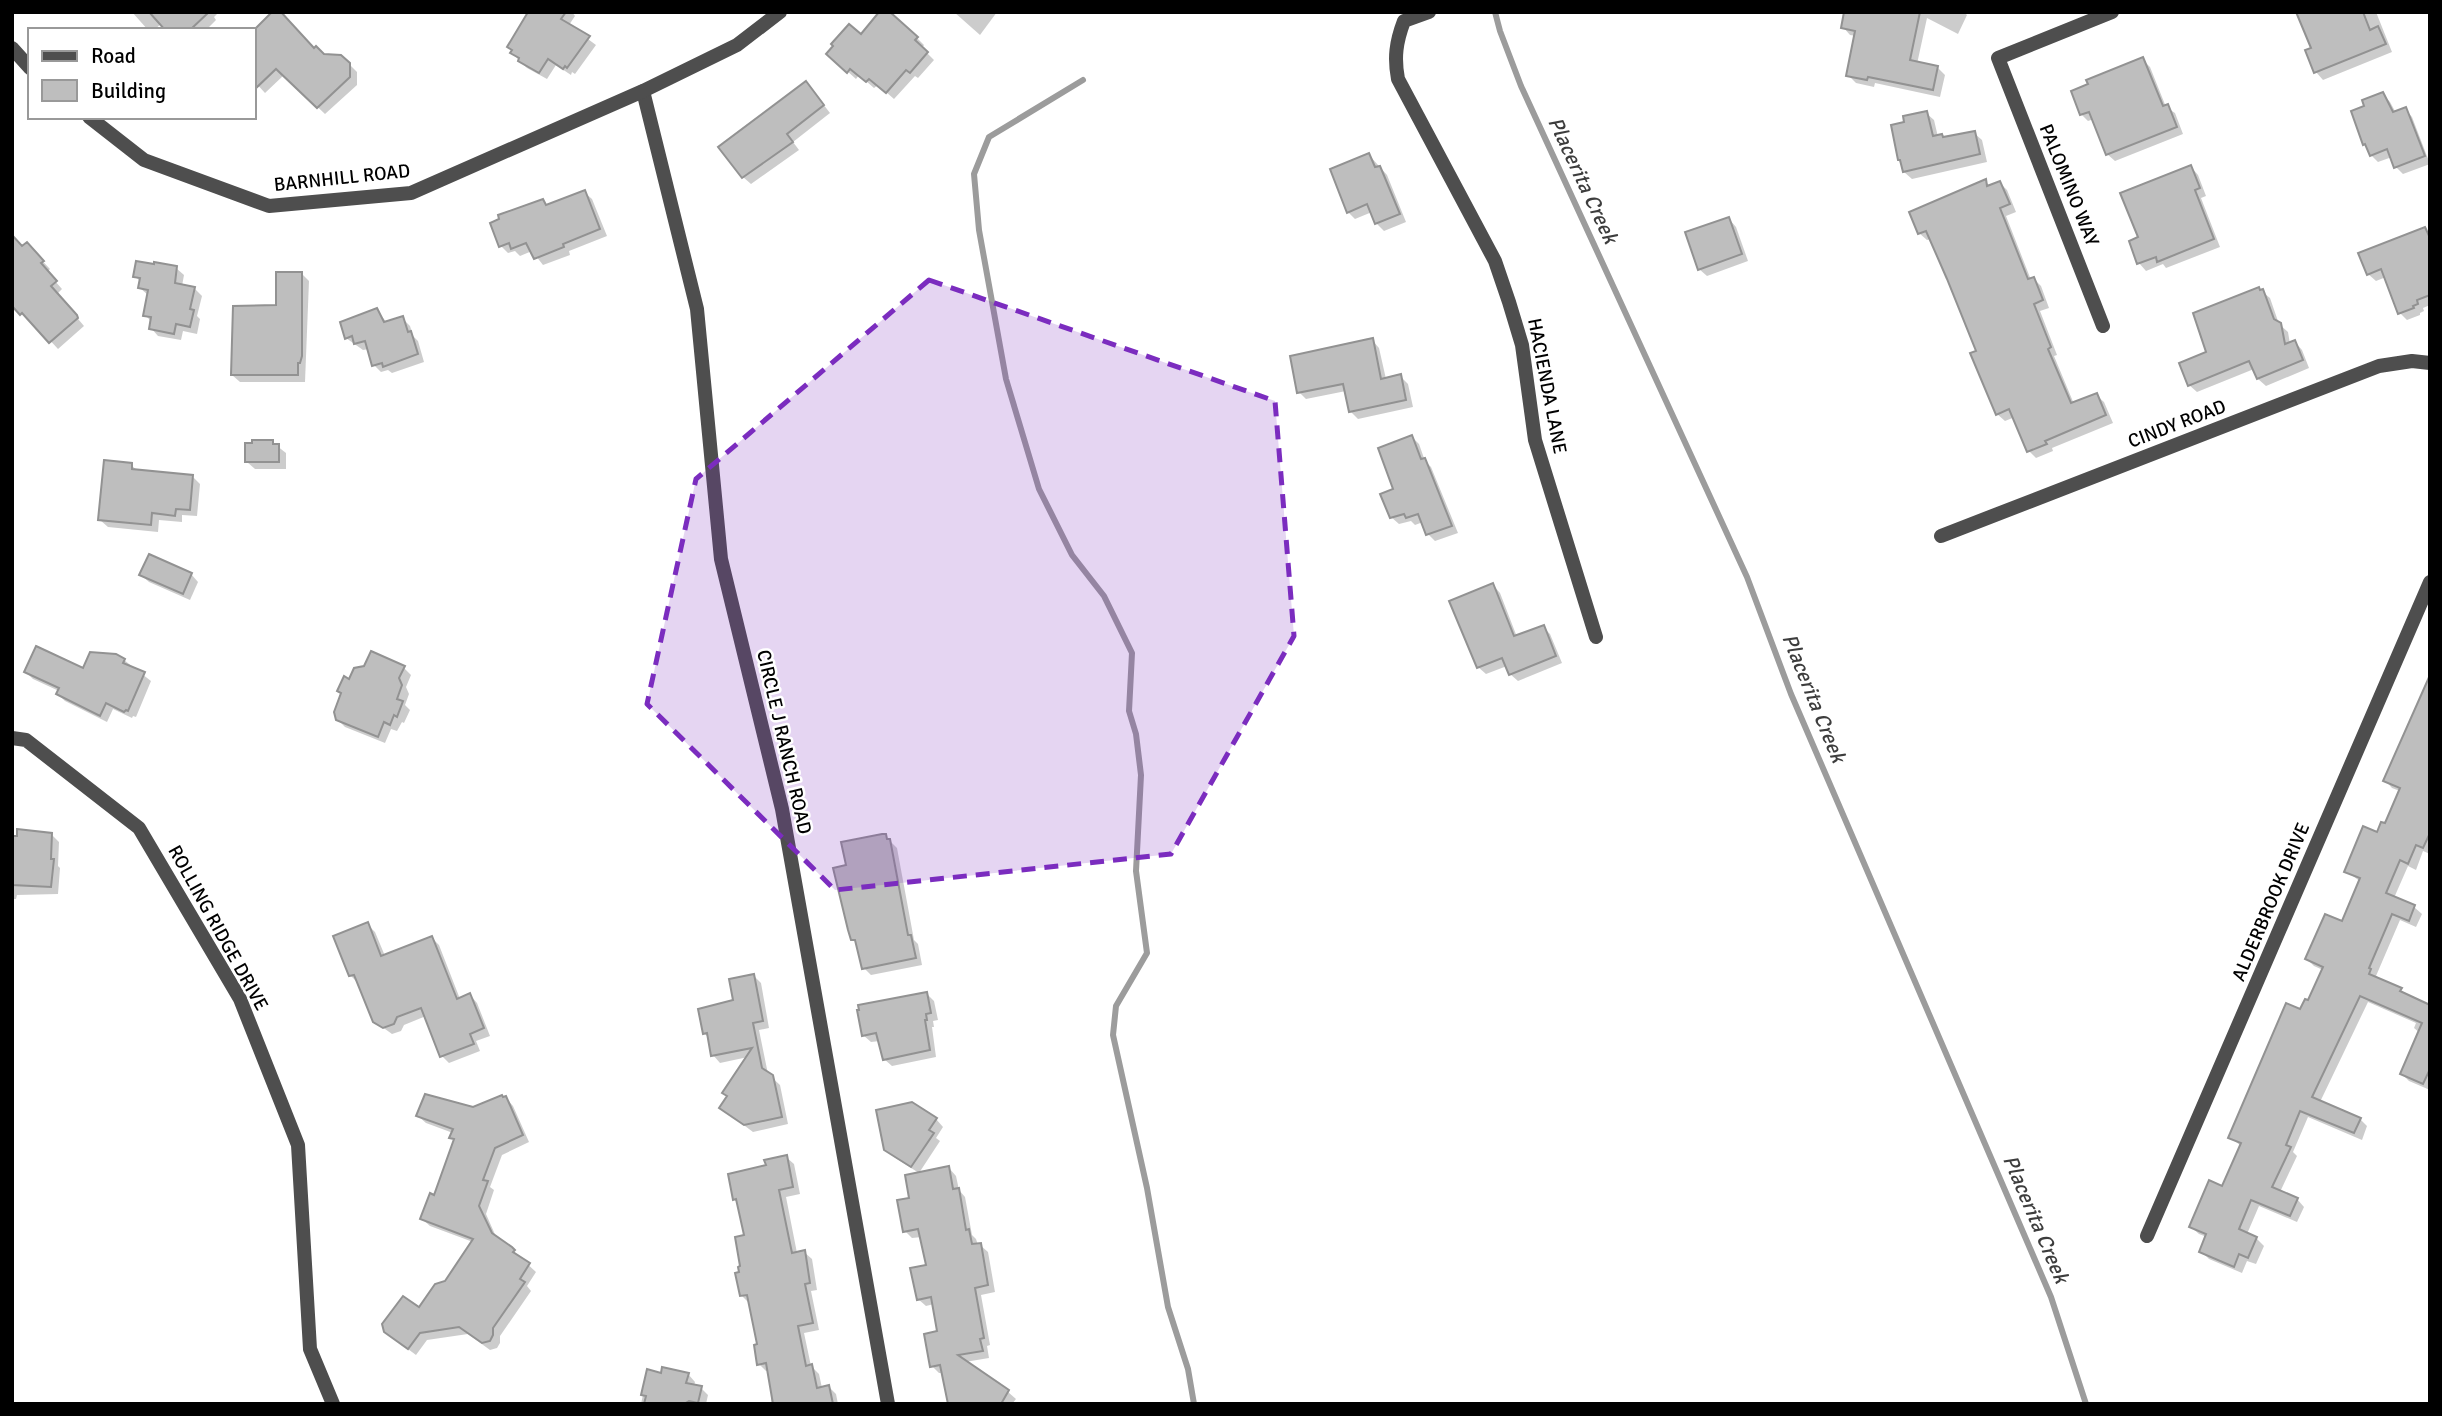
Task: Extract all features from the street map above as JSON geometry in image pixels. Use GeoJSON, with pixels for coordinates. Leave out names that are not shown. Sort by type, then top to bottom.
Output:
{"type":"FeatureCollection","features":[{"type":"Feature","properties":{"kind":"street","name":"BARNHILL ROAD"},"geometry":{"type":"LineString","coordinates":[[92,119],[144,160],[269,206],[411,193],[643,91],[737,44],[780,12]]}},
{"type":"Feature","properties":{"kind":"street","name":"HACIENDA LANE"},"geometry":{"type":"LineString","coordinates":[[1429,12],[1404,21],[1397,39],[1395,61],[1398,79],[1494,261],[1509,302],[1522,345],[1535,440],[1596,637]]}},
{"type":"Feature","properties":{"kind":"street","name":"PALOMINO WAY"},"geometry":{"type":"LineString","coordinates":[[2104,326],[1998,58],[2112,12]]}},
{"type":"Feature","properties":{"kind":"street"},"geometry":{"type":"LineString","coordinates":[[12,48],[28,66]]}},
{"type":"Feature","properties":{"kind":"street","name":"CIRCLE J RANCH ROAD"},"geometry":{"type":"LineString","coordinates":[[643,91],[697,309],[721,559],[782,809],[888,1404]]}},
{"type":"Feature","properties":{"kind":"street","name":"CINDY ROAD"},"geometry":{"type":"LineString","coordinates":[[1941,536],[2379,366],[2412,361],[2430,363]]}},
{"type":"Feature","properties":{"kind":"street","name":"ALDERBROOK DRIVE"},"geometry":{"type":"LineString","coordinates":[[2147,1236],[2430,582]]}},
{"type":"Feature","properties":{"kind":"street","name":"ROLLING RIDGE DRIVE"},"geometry":{"type":"LineString","coordinates":[[12,738],[26,740],[139,828],[240,999],[298,1144],[310,1349],[333,1404]]}},
{"type":"Feature","properties":{"kind":"highlighted area"},"geometry":{"type":"Polygon","coordinates":[[[929,280],[1275,401],[1294,636],[1171,854],[835,890],[647,704],[696,479],[929,280]]]}},
{"type":"Feature","properties":{"kind":"building"},"geometry":{"type":"Polygon","coordinates":[[[149,12],[209,12],[192,28],[163,28],[149,12]]]}},
{"type":"Feature","properties":{"kind":"building"},"geometry":{"type":"Polygon","coordinates":[[[272,12],[281,12],[314,48],[316,46],[324,54],[341,55],[350,63],[350,77],[317,108],[276,69],[256,88],[256,28],[272,12]]]}},
{"type":"Feature","properties":{"kind":"building"},"geometry":{"type":"Polygon","coordinates":[[[528,12],[566,12],[561,19],[590,36],[567,68],[565,66],[563,69],[548,59],[539,73],[510,53],[512,50],[507,47],[528,12]]]}},
{"type":"Feature","properties":{"kind":"building"},"geometry":{"type":"Polygon","coordinates":[[[879,12],[890,12],[918,37],[915,40],[928,52],[910,73],[906,70],[886,93],[869,79],[866,82],[850,69],[847,73],[826,54],[833,46],[831,44],[849,24],[861,34],[879,12]]]}},
{"type":"Feature","properties":{"kind":"building"},"geometry":{"type":"Polygon","coordinates":[[[1844,12],[1920,12],[1910,60],[1938,66],[1933,90],[1868,77],[1867,80],[1846,76],[1855,31],[1841,28],[1844,12]]]}},
{"type":"Feature","properties":{"kind":"building"},"geometry":{"type":"Polygon","coordinates":[[[2296,12],[2363,12],[2370,30],[2378,26],[2386,44],[2314,73],[2305,50],[2311,48],[2296,12]]]}},
{"type":"Feature","properties":{"kind":"building"},"geometry":{"type":"Polygon","coordinates":[[[2143,57],[2163,106],[2168,104],[2177,127],[2106,155],[2089,112],[2080,115],[2071,91],[2088,84],[2086,80],[2143,57]]]}},
{"type":"Feature","properties":{"kind":"building"},"geometry":{"type":"Polygon","coordinates":[[[806,81],[824,105],[787,134],[793,142],[742,178],[718,147],[806,81]]]}},
{"type":"Feature","properties":{"kind":"building"},"geometry":{"type":"Polygon","coordinates":[[[2383,92],[2393,112],[2406,107],[2425,156],[2394,168],[2387,149],[2370,156],[2365,144],[2363,145],[2351,111],[2364,106],[2362,100],[2383,92]]]}},
{"type":"Feature","properties":{"kind":"building"},"geometry":{"type":"Polygon","coordinates":[[[1927,111],[1933,136],[1942,134],[1943,137],[1975,131],[1980,154],[1903,172],[1891,125],[1904,122],[1903,116],[1927,111]]]}},
{"type":"Feature","properties":{"kind":"building"},"geometry":{"type":"Polygon","coordinates":[[[1369,153],[1375,167],[1380,166],[1400,214],[1375,224],[1367,204],[1347,213],[1330,169],[1369,153]]]}},
{"type":"Feature","properties":{"kind":"building"},"geometry":{"type":"Polygon","coordinates":[[[2191,165],[2200,188],[2195,190],[2214,239],[2157,262],[2156,257],[2137,264],[2129,241],[2138,237],[2120,193],[2191,165]]]}},
{"type":"Feature","properties":{"kind":"building"},"geometry":{"type":"Polygon","coordinates":[[[1986,179],[1987,186],[2000,181],[2010,204],[2000,208],[2028,279],[2034,277],[2043,300],[2034,304],[2051,347],[2048,349],[2071,403],[2097,393],[2106,415],[2045,441],[2047,444],[2027,452],[2009,409],[1996,415],[1970,353],[1976,351],[1947,279],[1926,231],[1918,234],[1909,212],[1986,179]]]}},
{"type":"Feature","properties":{"kind":"building"},"geometry":{"type":"Polygon","coordinates":[[[585,190],[600,229],[534,259],[526,243],[511,249],[509,243],[499,247],[490,223],[499,219],[498,215],[543,199],[546,205],[585,190]]]}},
{"type":"Feature","properties":{"kind":"building"},"geometry":{"type":"Polygon","coordinates":[[[1729,217],[1742,254],[1698,270],[1685,232],[1729,217]]]}},
{"type":"Feature","properties":{"kind":"building"},"geometry":{"type":"Polygon","coordinates":[[[2425,227],[2430,238],[2430,295],[2417,300],[2418,304],[2413,306],[2414,308],[2398,314],[2381,269],[2367,275],[2358,253],[2425,227]]]}},
{"type":"Feature","properties":{"kind":"building"},"geometry":{"type":"Polygon","coordinates":[[[12,235],[22,246],[27,242],[44,261],[41,263],[57,281],[51,286],[77,315],[78,318],[49,343],[22,313],[20,315],[12,306],[12,235]]]}},
{"type":"Feature","properties":{"kind":"building"},"geometry":{"type":"Polygon","coordinates":[[[136,261],[177,266],[175,283],[195,287],[190,309],[194,310],[190,327],[176,324],[174,334],[149,329],[151,317],[143,316],[148,290],[138,288],[140,278],[133,277],[136,261]]]}},
{"type":"Feature","properties":{"kind":"building"},"geometry":{"type":"Polygon","coordinates":[[[276,272],[302,272],[302,356],[298,363],[298,375],[231,375],[233,306],[276,305],[276,272]]]}},
{"type":"Feature","properties":{"kind":"building"},"geometry":{"type":"Polygon","coordinates":[[[2259,287],[2260,290],[2263,289],[2274,319],[2281,323],[2285,344],[2295,340],[2303,360],[2257,379],[2249,361],[2188,386],[2179,363],[2206,352],[2193,313],[2259,287]]]}},
{"type":"Feature","properties":{"kind":"building"},"geometry":{"type":"Polygon","coordinates":[[[377,308],[384,322],[403,316],[418,354],[383,367],[382,363],[372,366],[365,341],[354,344],[352,336],[345,339],[340,322],[377,308]]]}},
{"type":"Feature","properties":{"kind":"building"},"geometry":{"type":"Polygon","coordinates":[[[1373,338],[1381,379],[1401,374],[1406,400],[1349,412],[1343,384],[1297,393],[1290,356],[1373,338]]]}},
{"type":"Feature","properties":{"kind":"building"},"geometry":{"type":"Polygon","coordinates":[[[1412,435],[1421,459],[1425,458],[1452,526],[1426,535],[1418,514],[1406,518],[1404,514],[1390,518],[1380,494],[1393,489],[1378,448],[1412,435]]]}},
{"type":"Feature","properties":{"kind":"building"},"geometry":{"type":"Polygon","coordinates":[[[252,440],[273,440],[273,444],[279,444],[279,462],[245,462],[245,443],[252,443],[252,440]]]}},
{"type":"Feature","properties":{"kind":"building"},"geometry":{"type":"Polygon","coordinates":[[[104,460],[132,463],[132,469],[193,475],[190,510],[176,509],[175,516],[152,513],[151,525],[98,520],[104,460]]]}},
{"type":"Feature","properties":{"kind":"building"},"geometry":{"type":"Polygon","coordinates":[[[149,554],[192,573],[183,594],[139,575],[149,554]]]}},
{"type":"Feature","properties":{"kind":"building"},"geometry":{"type":"Polygon","coordinates":[[[1493,583],[1514,636],[1544,625],[1556,656],[1509,675],[1502,658],[1477,668],[1449,601],[1493,583]]]}},
{"type":"Feature","properties":{"kind":"building"},"geometry":{"type":"Polygon","coordinates":[[[36,646],[83,668],[90,652],[116,654],[125,659],[123,663],[145,672],[128,711],[124,712],[106,703],[100,716],[56,694],[59,688],[24,672],[36,646]]]}},
{"type":"Feature","properties":{"kind":"building"},"geometry":{"type":"Polygon","coordinates":[[[371,651],[405,666],[399,678],[402,685],[397,699],[403,701],[397,717],[394,715],[390,725],[384,722],[378,737],[336,720],[334,712],[341,693],[337,691],[344,676],[349,679],[354,668],[364,666],[371,651]]]}},
{"type":"Feature","properties":{"kind":"building"},"geometry":{"type":"Polygon","coordinates":[[[2430,675],[2430,833],[2423,848],[2416,845],[2408,864],[2400,860],[2386,893],[2415,905],[2409,921],[2392,914],[2369,968],[2369,974],[2402,988],[2400,991],[2430,1005],[2430,1069],[2423,1084],[2400,1074],[2422,1023],[2360,996],[2312,1097],[2361,1118],[2354,1133],[2300,1111],[2286,1145],[2291,1147],[2272,1187],[2298,1198],[2290,1216],[2251,1200],[2239,1229],[2257,1237],[2248,1258],[2239,1254],[2234,1267],[2199,1252],[2206,1234],[2189,1227],[2209,1180],[2222,1186],[2241,1143],[2228,1138],[2286,1003],[2300,1009],[2305,999],[2308,1000],[2323,967],[2305,959],[2325,914],[2342,921],[2360,878],[2344,872],[2363,826],[2377,832],[2381,822],[2385,823],[2400,788],[2383,781],[2430,675]]]}},
{"type":"Feature","properties":{"kind":"building"},"geometry":{"type":"Polygon","coordinates":[[[17,829],[52,833],[51,859],[54,859],[51,887],[12,885],[12,836],[17,836],[17,829]]]}},
{"type":"Feature","properties":{"kind":"building"},"geometry":{"type":"Polygon","coordinates":[[[886,834],[887,839],[890,839],[908,935],[911,935],[916,958],[862,969],[855,940],[851,940],[848,930],[833,868],[846,865],[841,842],[886,834]]]}},
{"type":"Feature","properties":{"kind":"building"},"geometry":{"type":"Polygon","coordinates":[[[368,922],[381,956],[432,936],[457,999],[470,993],[484,1028],[470,1034],[474,1044],[440,1057],[421,1008],[397,1017],[394,1024],[383,1028],[373,1022],[354,975],[349,976],[333,936],[368,922]]]}},
{"type":"Feature","properties":{"kind":"building"},"geometry":{"type":"Polygon","coordinates":[[[754,974],[763,1021],[753,1023],[762,1068],[773,1075],[782,1117],[744,1125],[719,1108],[727,1096],[722,1093],[752,1048],[711,1056],[707,1033],[703,1034],[698,1009],[733,1000],[729,979],[754,974]]]}},
{"type":"Feature","properties":{"kind":"building"},"geometry":{"type":"Polygon","coordinates":[[[927,992],[931,1013],[926,1014],[925,1020],[930,1050],[883,1060],[876,1033],[862,1036],[858,1005],[927,992]]]}},
{"type":"Feature","properties":{"kind":"building"},"geometry":{"type":"Polygon","coordinates":[[[425,1094],[473,1107],[502,1095],[506,1096],[523,1135],[495,1148],[483,1180],[488,1181],[479,1206],[492,1233],[530,1263],[520,1279],[525,1282],[493,1328],[490,1341],[482,1343],[459,1327],[420,1333],[408,1349],[384,1332],[382,1324],[403,1296],[419,1307],[435,1284],[445,1281],[473,1239],[420,1219],[430,1193],[434,1195],[454,1139],[449,1138],[453,1129],[416,1116],[425,1094]]]}},
{"type":"Feature","properties":{"kind":"building"},"geometry":{"type":"Polygon","coordinates":[[[912,1102],[937,1118],[929,1130],[934,1133],[911,1167],[884,1150],[876,1110],[912,1102]]]}},
{"type":"Feature","properties":{"kind":"building"},"geometry":{"type":"Polygon","coordinates":[[[787,1155],[793,1187],[779,1190],[792,1253],[805,1250],[810,1283],[805,1284],[813,1323],[798,1326],[806,1366],[812,1364],[817,1388],[829,1385],[833,1404],[773,1404],[766,1363],[757,1365],[754,1345],[757,1344],[747,1295],[740,1296],[735,1273],[739,1272],[740,1266],[735,1237],[744,1235],[728,1174],[766,1165],[764,1160],[787,1155]]]}},
{"type":"Feature","properties":{"kind":"building"},"geometry":{"type":"Polygon","coordinates":[[[949,1166],[953,1189],[959,1188],[966,1230],[969,1229],[972,1244],[981,1243],[988,1285],[975,1288],[984,1338],[980,1339],[983,1351],[958,1355],[1009,1390],[1001,1404],[948,1404],[940,1365],[930,1367],[924,1334],[937,1331],[931,1297],[917,1300],[910,1268],[926,1265],[918,1229],[903,1232],[897,1200],[909,1198],[905,1175],[949,1166]]]}},
{"type":"Feature","properties":{"kind":"building"},"geometry":{"type":"Polygon","coordinates":[[[662,1367],[689,1373],[686,1383],[702,1386],[698,1403],[689,1401],[684,1404],[644,1404],[646,1396],[641,1395],[647,1369],[661,1373],[662,1367]]]}},
{"type":"Feature","properties":{"kind":"waterway","name":"Placerita Creek"},"geometry":{"type":"LineString","coordinates":[[1495,12],[1521,86],[1747,577],[1791,694],[2051,1297],[2086,1404]]}},
{"type":"Feature","properties":{"kind":"waterway"},"geometry":{"type":"LineString","coordinates":[[1083,80],[989,137],[974,174],[979,230],[1006,379],[1039,489],[1072,555],[1104,596],[1132,653],[1129,711],[1136,734],[1141,775],[1136,871],[1147,953],[1116,1006],[1113,1035],[1147,1188],[1168,1307],[1188,1369],[1194,1404]]}}]}
